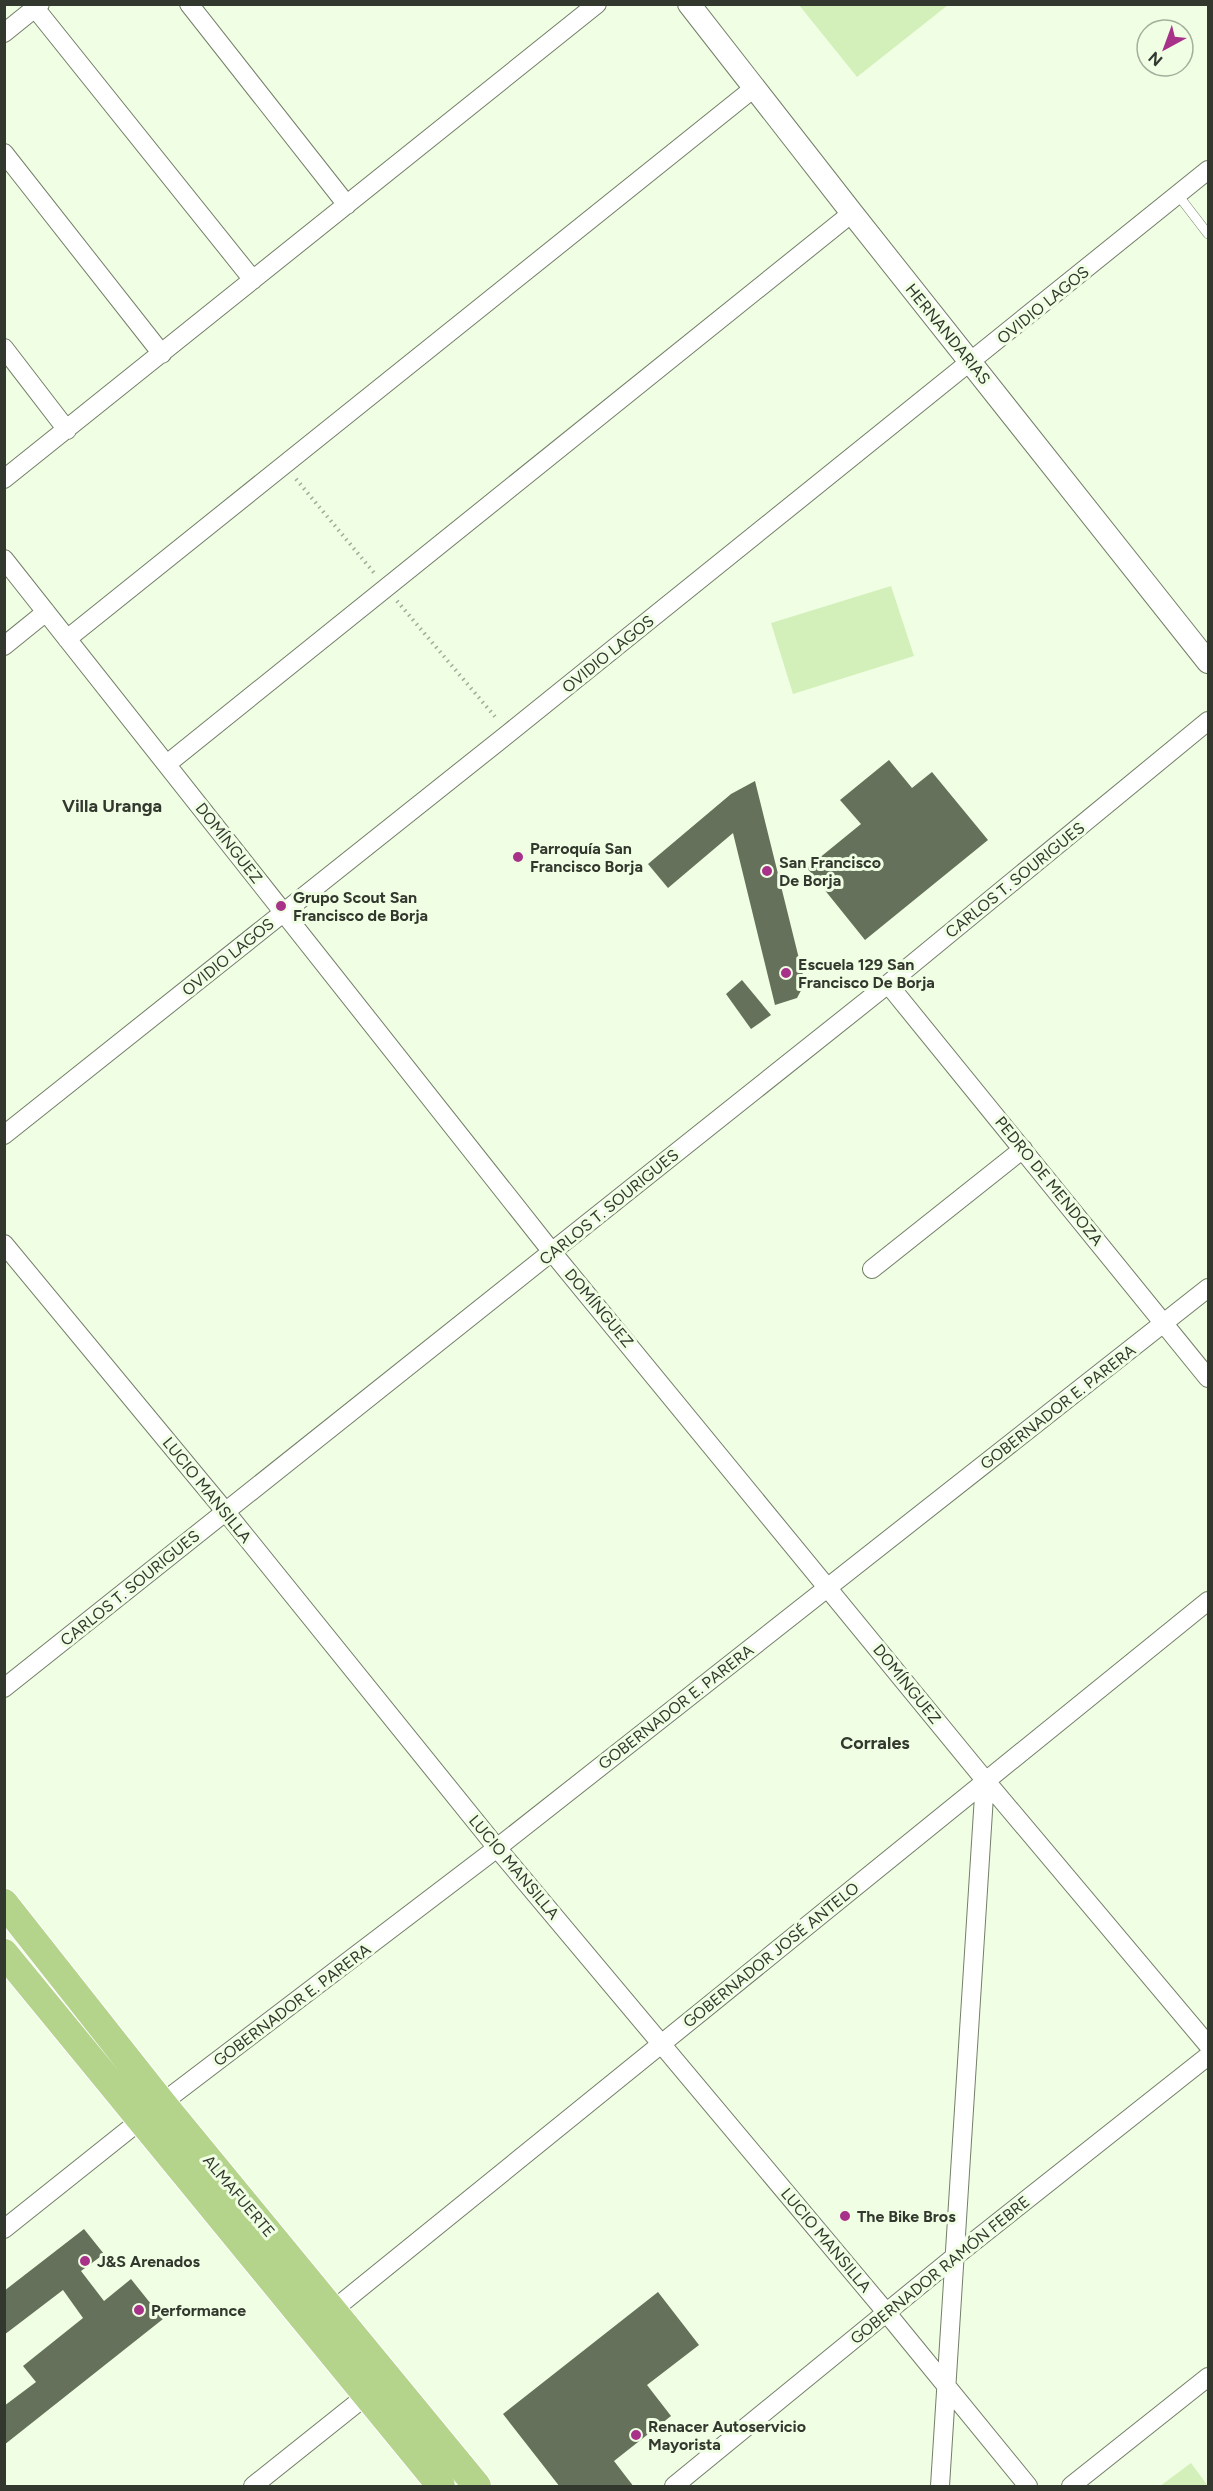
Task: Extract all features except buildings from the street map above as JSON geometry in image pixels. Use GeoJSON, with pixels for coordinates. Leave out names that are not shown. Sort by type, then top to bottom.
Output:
{"type":"FeatureCollection","features":[{"type":"Feature","properties":{"kind":"main road","name":"ALMAFUERTE"},"geometry":{"type":"LineString","coordinates":[[4,1903],[162,2103],[477,2487]]}},
{"type":"Feature","properties":{"kind":"main road","name":"ALMAFUERTE"},"geometry":{"type":"LineString","coordinates":[[4,1953],[441,2487]]}},
{"type":"Feature","properties":{"kind":"street"},"geometry":{"type":"LineString","coordinates":[[189,4],[347,205]]}},
{"type":"Feature","properties":{"kind":"street"},"geometry":{"type":"LineString","coordinates":[[4,479],[597,4]]}},
{"type":"Feature","properties":{"kind":"street","name":"HERNANDARIAS"},"geometry":{"type":"LineString","coordinates":[[689,4],[1209,662]]}},
{"type":"Feature","properties":{"kind":"street"},"geometry":{"type":"LineString","coordinates":[[4,33],[37,6],[253,280]]}},
{"type":"Feature","properties":{"kind":"street"},"geometry":{"type":"LineString","coordinates":[[67,639],[754,88]]}},
{"type":"Feature","properties":{"kind":"street"},"geometry":{"type":"LineString","coordinates":[[4,153],[162,354]]}},
{"type":"Feature","properties":{"kind":"street","name":"OVIDIO LAGOS"},"geometry":{"type":"LineString","coordinates":[[4,1135],[971,363],[1209,170]]}},
{"type":"Feature","properties":{"kind":"street"},"geometry":{"type":"LineString","coordinates":[[167,764],[852,213]]}},
{"type":"Feature","properties":{"kind":"street"},"geometry":{"type":"LineString","coordinates":[[4,348],[67,430]]}},
{"type":"Feature","properties":{"kind":"street","name":"DOMÍNGUEZ"},"geometry":{"type":"LineString","coordinates":[[4,559],[552,1252],[985,1780],[1209,2045]]}},
{"type":"Feature","properties":{"kind":"street"},"geometry":{"type":"LineString","coordinates":[[4,646],[46,612]]}},
{"type":"Feature","properties":{"kind":"street","name":"CARLOS T. SOURIGUES"},"geometry":{"type":"LineString","coordinates":[[4,1688],[888,984],[1209,721]]}},
{"type":"Feature","properties":{"kind":"street","name":"PEDRO DE MENDOZA"},"geometry":{"type":"LineString","coordinates":[[888,984],[1209,1378]]}},
{"type":"Feature","properties":{"kind":"street"},"geometry":{"type":"LineString","coordinates":[[872,1269],[1023,1149]]}},
{"type":"Feature","properties":{"kind":"street","name":"LUCIO MANSILLA"},"geometry":{"type":"LineString","coordinates":[[4,1244],[225,1511],[497,1848],[886,2313],[1028,2487]]}},
{"type":"Feature","properties":{"kind":"street","name":"GOBERNADOR E. PARERA"},"geometry":{"type":"LineString","coordinates":[[4,2229],[162,2103],[497,1848],[1209,1288]]}},
{"type":"Feature","properties":{"kind":"street","name":"GOBERNADOR JOSÉ ANTELO"},"geometry":{"type":"LineString","coordinates":[[333,2310],[1209,1601]]}},
{"type":"Feature","properties":{"kind":"street"},"geometry":{"type":"LineString","coordinates":[[940,2487],[985,1780]]}},
{"type":"Feature","properties":{"kind":"street","name":"GOBERNADOR RAMÓN FEBRE"},"geometry":{"type":"LineString","coordinates":[[674,2487],[953,2258],[1209,2056]]}},
{"type":"Feature","properties":{"kind":"street"},"geometry":{"type":"LineString","coordinates":[[1071,2487],[1209,2377]]}},
{"type":"Feature","properties":{"kind":"street"},"geometry":{"type":"LineString","coordinates":[[253,2487],[367,2395]]}},
{"type":"Feature","properties":{"kind":"lane"},"geometry":{"type":"LineString","coordinates":[[1178,195],[1209,234]]}},
{"type":"Feature","properties":{"kind":"green space"},"geometry":{"type":"Polygon","coordinates":[[[799,5],[948,5],[857,77],[799,5]]]}},
{"type":"Feature","properties":{"kind":"green space"},"geometry":{"type":"Polygon","coordinates":[[[891,586],[914,656],[793,694],[771,623],[891,586]]]}},
{"type":"Feature","properties":{"kind":"green space"},"geometry":{"type":"Polygon","coordinates":[[[1191,2463],[1208,2486],[1160,2486],[1191,2463]]]}},
{"type":"Feature","properties":{"kind":"place","name":"Parroquía San Francisco Borja"},"geometry":{"type":"Point","coordinates":[518,857]}},
{"type":"Feature","properties":{"kind":"place","name":"San Francisco De Borja"},"geometry":{"type":"Point","coordinates":[767,871]}},
{"type":"Feature","properties":{"kind":"place","name":"Grupo Scout San Francisco de Borja"},"geometry":{"type":"Point","coordinates":[281,906]}},
{"type":"Feature","properties":{"kind":"place","name":"Escuela 129 San Francisco De Borja"},"geometry":{"type":"Point","coordinates":[786,973]}},
{"type":"Feature","properties":{"kind":"place","name":"The Bike Bros"},"geometry":{"type":"Point","coordinates":[845,2216]}},
{"type":"Feature","properties":{"kind":"place","name":"J&S Arenados"},"geometry":{"type":"Point","coordinates":[85,2261]}},
{"type":"Feature","properties":{"kind":"place","name":"Performance"},"geometry":{"type":"Point","coordinates":[139,2310]}},
{"type":"Feature","properties":{"kind":"place","name":"Renacer Autoservicio Mayorista"},"geometry":{"type":"Point","coordinates":[636,2435]}},
{"type":"Feature","properties":{"kind":"district","name":"Villa Uranga"},"geometry":{"type":"Point","coordinates":[112,806]}},
{"type":"Feature","properties":{"kind":"district","name":"Corrales"},"geometry":{"type":"Point","coordinates":[875,1743]}}]}
